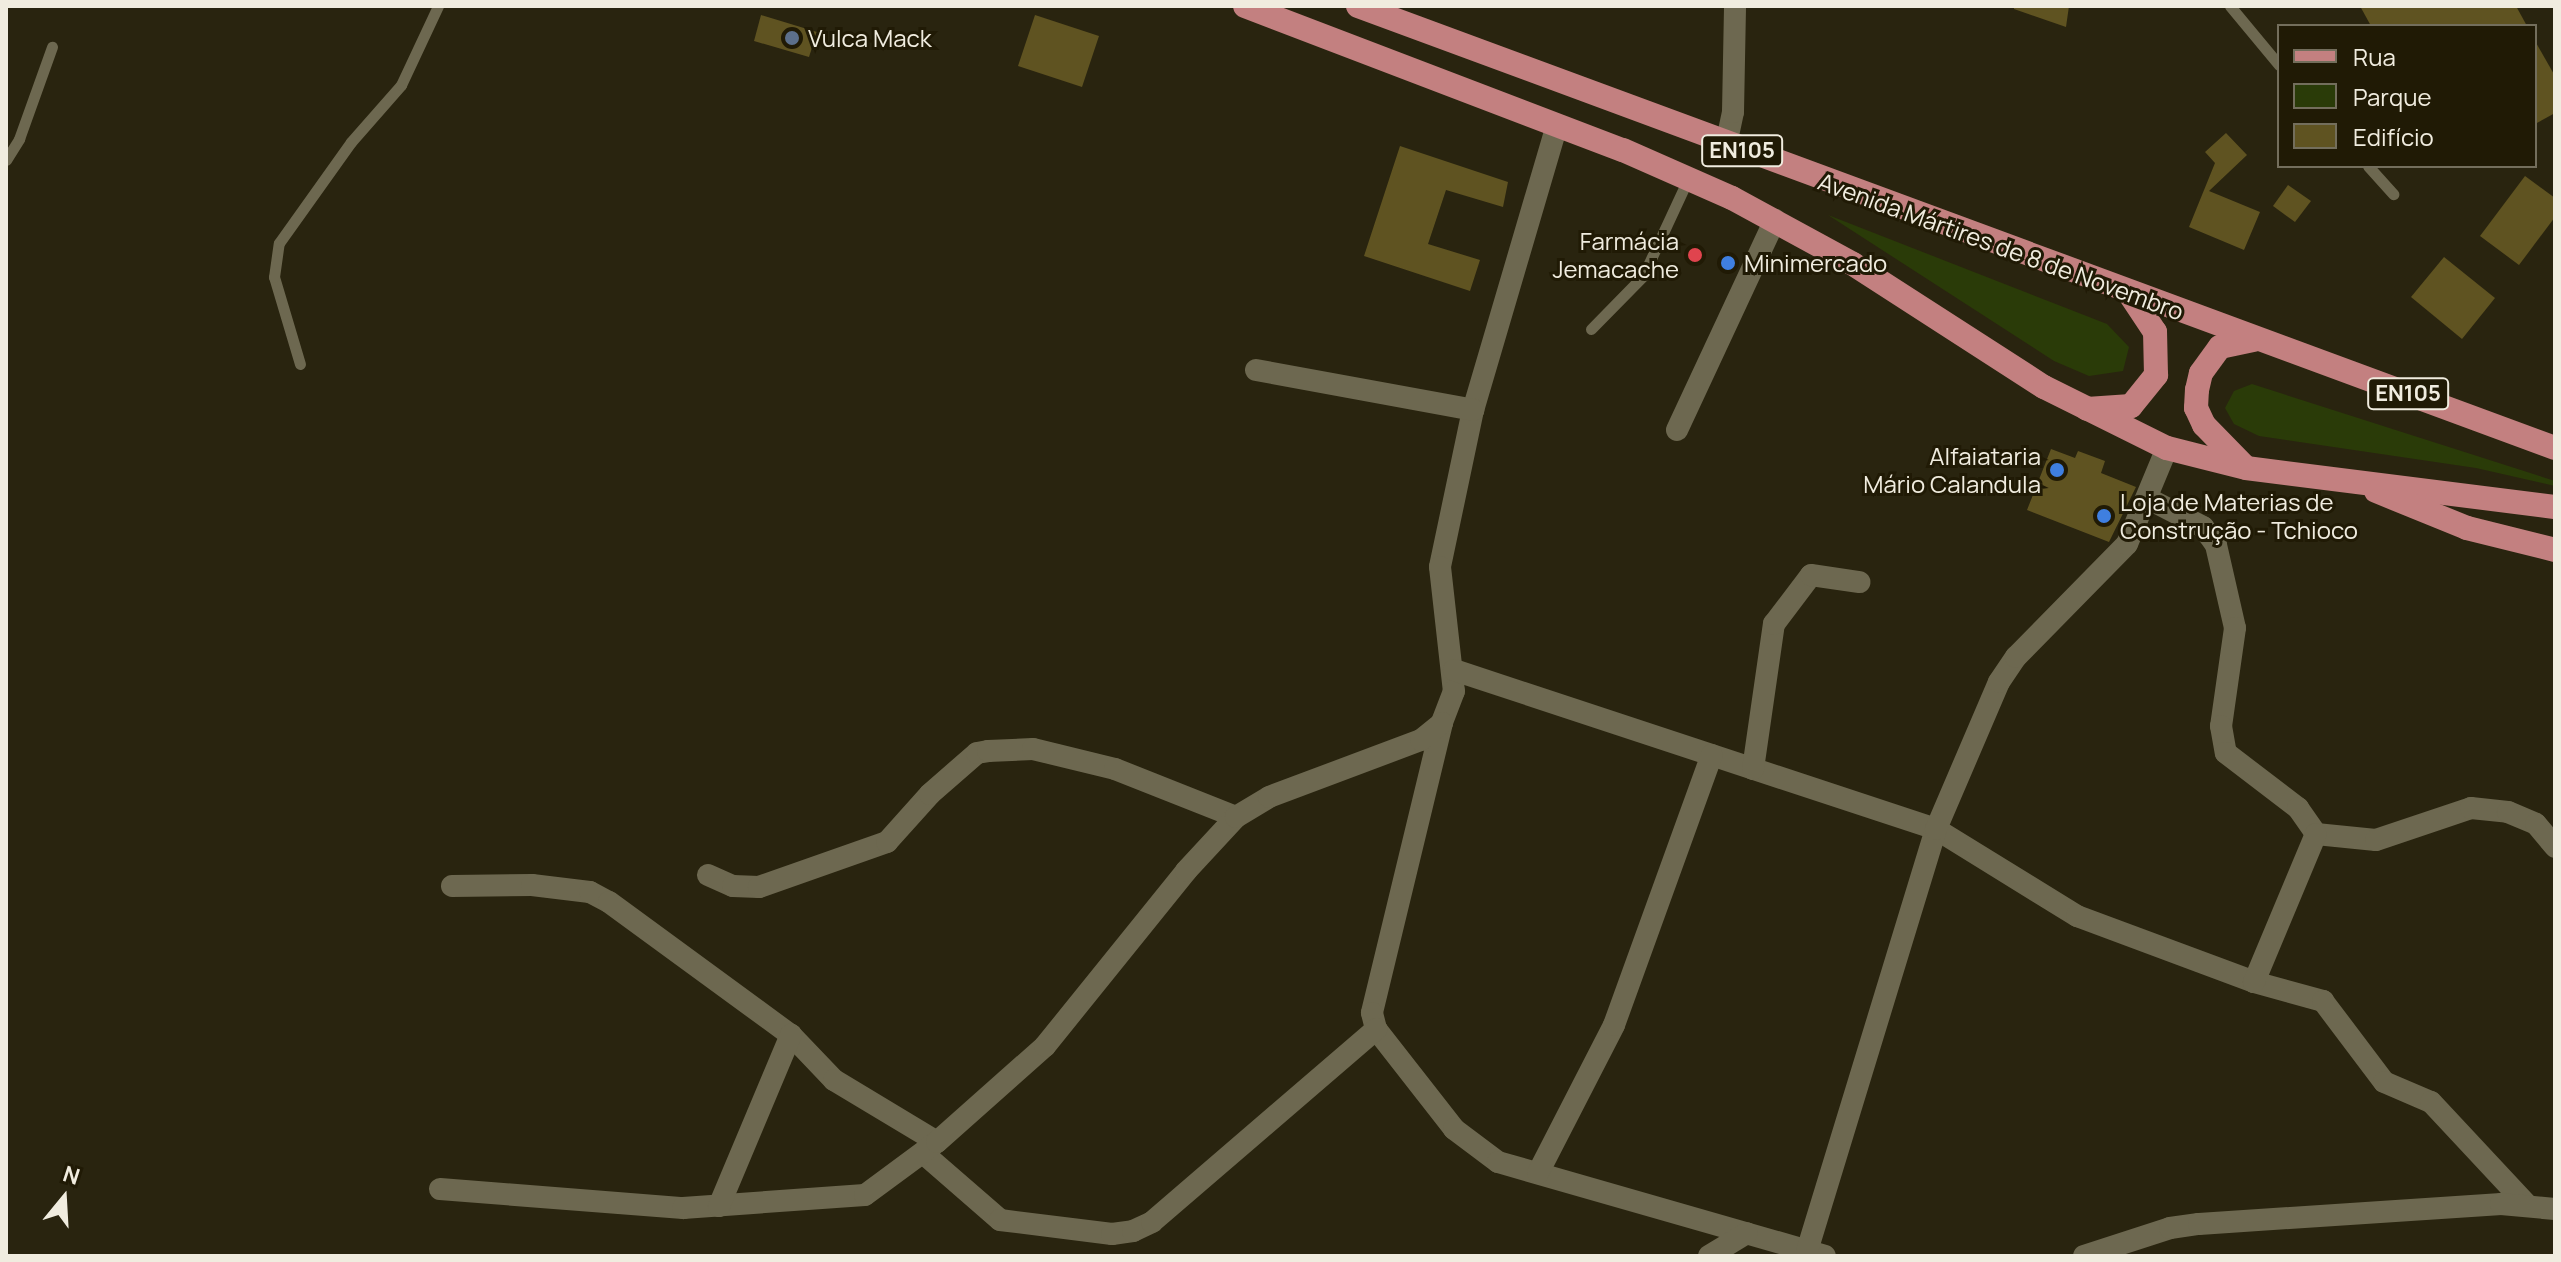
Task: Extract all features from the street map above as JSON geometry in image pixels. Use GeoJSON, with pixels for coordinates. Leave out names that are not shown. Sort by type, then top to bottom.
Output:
{"type":"FeatureCollection","features":[{"type":"Feature","properties":{"kind":"main road","name":"EN105"},"geometry":{"type":"LineString","coordinates":[[1245,6],[1557,125],[1688,179],[1775,220],[2085,409],[2167,448],[2246,468],[2355,483],[2430,488],[2555,507]]}},
{"type":"Feature","properties":{"kind":"main road","name":"Avenida Mártires de 8 de Novembro"},"geometry":{"type":"LineString","coordinates":[[1358,6],[1726,145],[2555,448]]}},
{"type":"Feature","properties":{"kind":"main road"},"geometry":{"type":"LineString","coordinates":[[2085,409],[2131,406],[2156,375],[2155,332],[2149,316],[2128,293]]}},
{"type":"Feature","properties":{"kind":"main road"},"geometry":{"type":"LineString","coordinates":[[2246,468],[2204,425],[2196,408],[2197,390],[2201,373],[2220,347],[2240,339],[2261,341]]}},
{"type":"Feature","properties":{"kind":"main road"},"geometry":{"type":"LineString","coordinates":[[2355,483],[2467,528],[2555,550]]}},
{"type":"Feature","properties":{"kind":"street"},"geometry":{"type":"LineString","coordinates":[[1726,145],[1733,112],[1735,6]]}},
{"type":"Feature","properties":{"kind":"street"},"geometry":{"type":"LineString","coordinates":[[1557,125],[1473,410],[1440,567],[1454,691],[1442,723],[1372,1013],[1376,1029],[1471,1146],[1498,1162],[1816,1253],[1936,829],[1999,682],[2016,657],[2127,544],[2149,499],[2167,448]]}},
{"type":"Feature","properties":{"kind":"street"},"geometry":{"type":"LineString","coordinates":[[1677,430],[1775,220]]}},
{"type":"Feature","properties":{"kind":"street"},"geometry":{"type":"LineString","coordinates":[[1256,370],[1473,410]]}},
{"type":"Feature","properties":{"kind":"street"},"geometry":{"type":"LineString","coordinates":[[2149,499],[2203,527],[2216,545],[2235,628],[2221,726],[2226,753],[2298,808],[2316,834],[2376,840],[2471,808],[2508,812],[2536,824],[2555,847]]}},
{"type":"Feature","properties":{"kind":"street"},"geometry":{"type":"LineString","coordinates":[[1753,769],[1774,624],[1811,575],[1859,582]]}},
{"type":"Feature","properties":{"kind":"street"},"geometry":{"type":"LineString","coordinates":[[1454,670],[1936,829],[2077,916],[2254,982],[2310,995],[2335,1011],[2384,1082],[2431,1102],[2527,1205]]}},
{"type":"Feature","properties":{"kind":"street"},"geometry":{"type":"LineString","coordinates":[[440,1189],[719,1206],[865,1195],[930,1148],[1045,1046],[1186,871],[1236,817],[1269,797],[1421,740],[1442,723]]}},
{"type":"Feature","properties":{"kind":"street"},"geometry":{"type":"LineString","coordinates":[[708,875],[733,886],[759,887],[887,842],[930,794],[977,753],[988,751],[1033,749],[1115,769],[1236,817]]}},
{"type":"Feature","properties":{"kind":"street"},"geometry":{"type":"LineString","coordinates":[[1538,1173],[1614,1025],[1712,755]]}},
{"type":"Feature","properties":{"kind":"street"},"geometry":{"type":"LineString","coordinates":[[2254,982],[2316,834]]}},
{"type":"Feature","properties":{"kind":"street"},"geometry":{"type":"LineString","coordinates":[[452,886],[532,885],[590,892],[791,1035],[834,1080],[930,1148],[1000,1220],[1112,1234],[1133,1231],[1152,1222],[1376,1029]]}},
{"type":"Feature","properties":{"kind":"street"},"geometry":{"type":"LineString","coordinates":[[719,1206],[791,1035]]}},
{"type":"Feature","properties":{"kind":"street"},"geometry":{"type":"LineString","coordinates":[[2084,1256],[2170,1228],[2199,1224],[2527,1205],[2555,1209]]}},
{"type":"Feature","properties":{"kind":"street"},"geometry":{"type":"LineString","coordinates":[[1709,1256],[1747,1233]]}},
{"type":"Feature","properties":{"kind":"lane"},"geometry":{"type":"LineString","coordinates":[[300,364],[274,277],[279,243],[351,142],[401,85],[438,6]]}},
{"type":"Feature","properties":{"kind":"lane"},"geometry":{"type":"LineString","coordinates":[[2230,6],[2277,63]]}},
{"type":"Feature","properties":{"kind":"lane"},"geometry":{"type":"LineString","coordinates":[[6,160],[19,139],[52,47]]}},
{"type":"Feature","properties":{"kind":"lane"},"geometry":{"type":"LineString","coordinates":[[2370,168],[2393,194]]}},
{"type":"Feature","properties":{"kind":"lane"},"geometry":{"type":"LineString","coordinates":[[1591,329],[1643,276],[1688,179]]}},
{"type":"Feature","properties":{"kind":"green space"},"geometry":{"type":"Polygon","coordinates":[[[1828,215],[2107,324],[2129,347],[2123,371],[2089,376],[2054,361],[1828,215]]]}},
{"type":"Feature","properties":{"kind":"green space"},"geometry":{"type":"Polygon","coordinates":[[[2252,384],[2555,481],[2555,486],[2476,468],[2259,436],[2234,424],[2225,408],[2234,391],[2252,384]]]}},
{"type":"Feature","properties":{"kind":"building"},"geometry":{"type":"Polygon","coordinates":[[[2014,6],[2069,6],[2066,27],[2014,9],[2014,6]]]}},
{"type":"Feature","properties":{"kind":"building"},"geometry":{"type":"Polygon","coordinates":[[[2360,6],[2516,6],[2526,24],[2370,24],[2360,6]]]}},
{"type":"Feature","properties":{"kind":"building"},"geometry":{"type":"Polygon","coordinates":[[[761,15],[817,32],[809,57],[754,41],[761,15]]]}},
{"type":"Feature","properties":{"kind":"building"},"geometry":{"type":"Polygon","coordinates":[[[1035,15],[1099,36],[1082,87],[1018,66],[1035,15]]]}},
{"type":"Feature","properties":{"kind":"building"},"geometry":{"type":"Polygon","coordinates":[[[2537,44],[2555,76],[2555,113],[2537,123],[2537,44]]]}},
{"type":"Feature","properties":{"kind":"building"},"geometry":{"type":"Polygon","coordinates":[[[2226,133],[2247,155],[2209,191],[2260,212],[2244,250],[2189,227],[2215,163],[2205,152],[2226,133]]]}},
{"type":"Feature","properties":{"kind":"building"},"geometry":{"type":"Polygon","coordinates":[[[1400,146],[1508,182],[1503,207],[1446,190],[1428,244],[1480,260],[1470,291],[1364,256],[1400,146]]]}},
{"type":"Feature","properties":{"kind":"building"},"geometry":{"type":"Polygon","coordinates":[[[2525,176],[2555,198],[2555,217],[2519,265],[2480,236],[2525,176]]]}},
{"type":"Feature","properties":{"kind":"building"},"geometry":{"type":"Polygon","coordinates":[[[2288,185],[2311,201],[2295,222],[2273,206],[2288,185]]]}},
{"type":"Feature","properties":{"kind":"building"},"geometry":{"type":"Polygon","coordinates":[[[2444,257],[2495,298],[2462,339],[2411,297],[2444,257]]]}},
{"type":"Feature","properties":{"kind":"building"},"geometry":{"type":"Polygon","coordinates":[[[2051,449],[2075,458],[2078,451],[2105,461],[2101,473],[2136,487],[2109,542],[2027,510],[2051,449]]]}},
{"type":"Feature","properties":{"kind":"place","name":"Vulca Mack"},"geometry":{"type":"Point","coordinates":[792,38]}},
{"type":"Feature","properties":{"kind":"place","name":"Farmácia Jemacache"},"geometry":{"type":"Point","coordinates":[1695,255]}},
{"type":"Feature","properties":{"kind":"place","name":"Minimercado"},"geometry":{"type":"Point","coordinates":[1728,263]}},
{"type":"Feature","properties":{"kind":"place","name":"Alfaiataria Mário Calandula"},"geometry":{"type":"Point","coordinates":[2057,470]}},
{"type":"Feature","properties":{"kind":"place","name":"Loja de Materias de Construção - Tchioco"},"geometry":{"type":"Point","coordinates":[2104,516]}}]}
